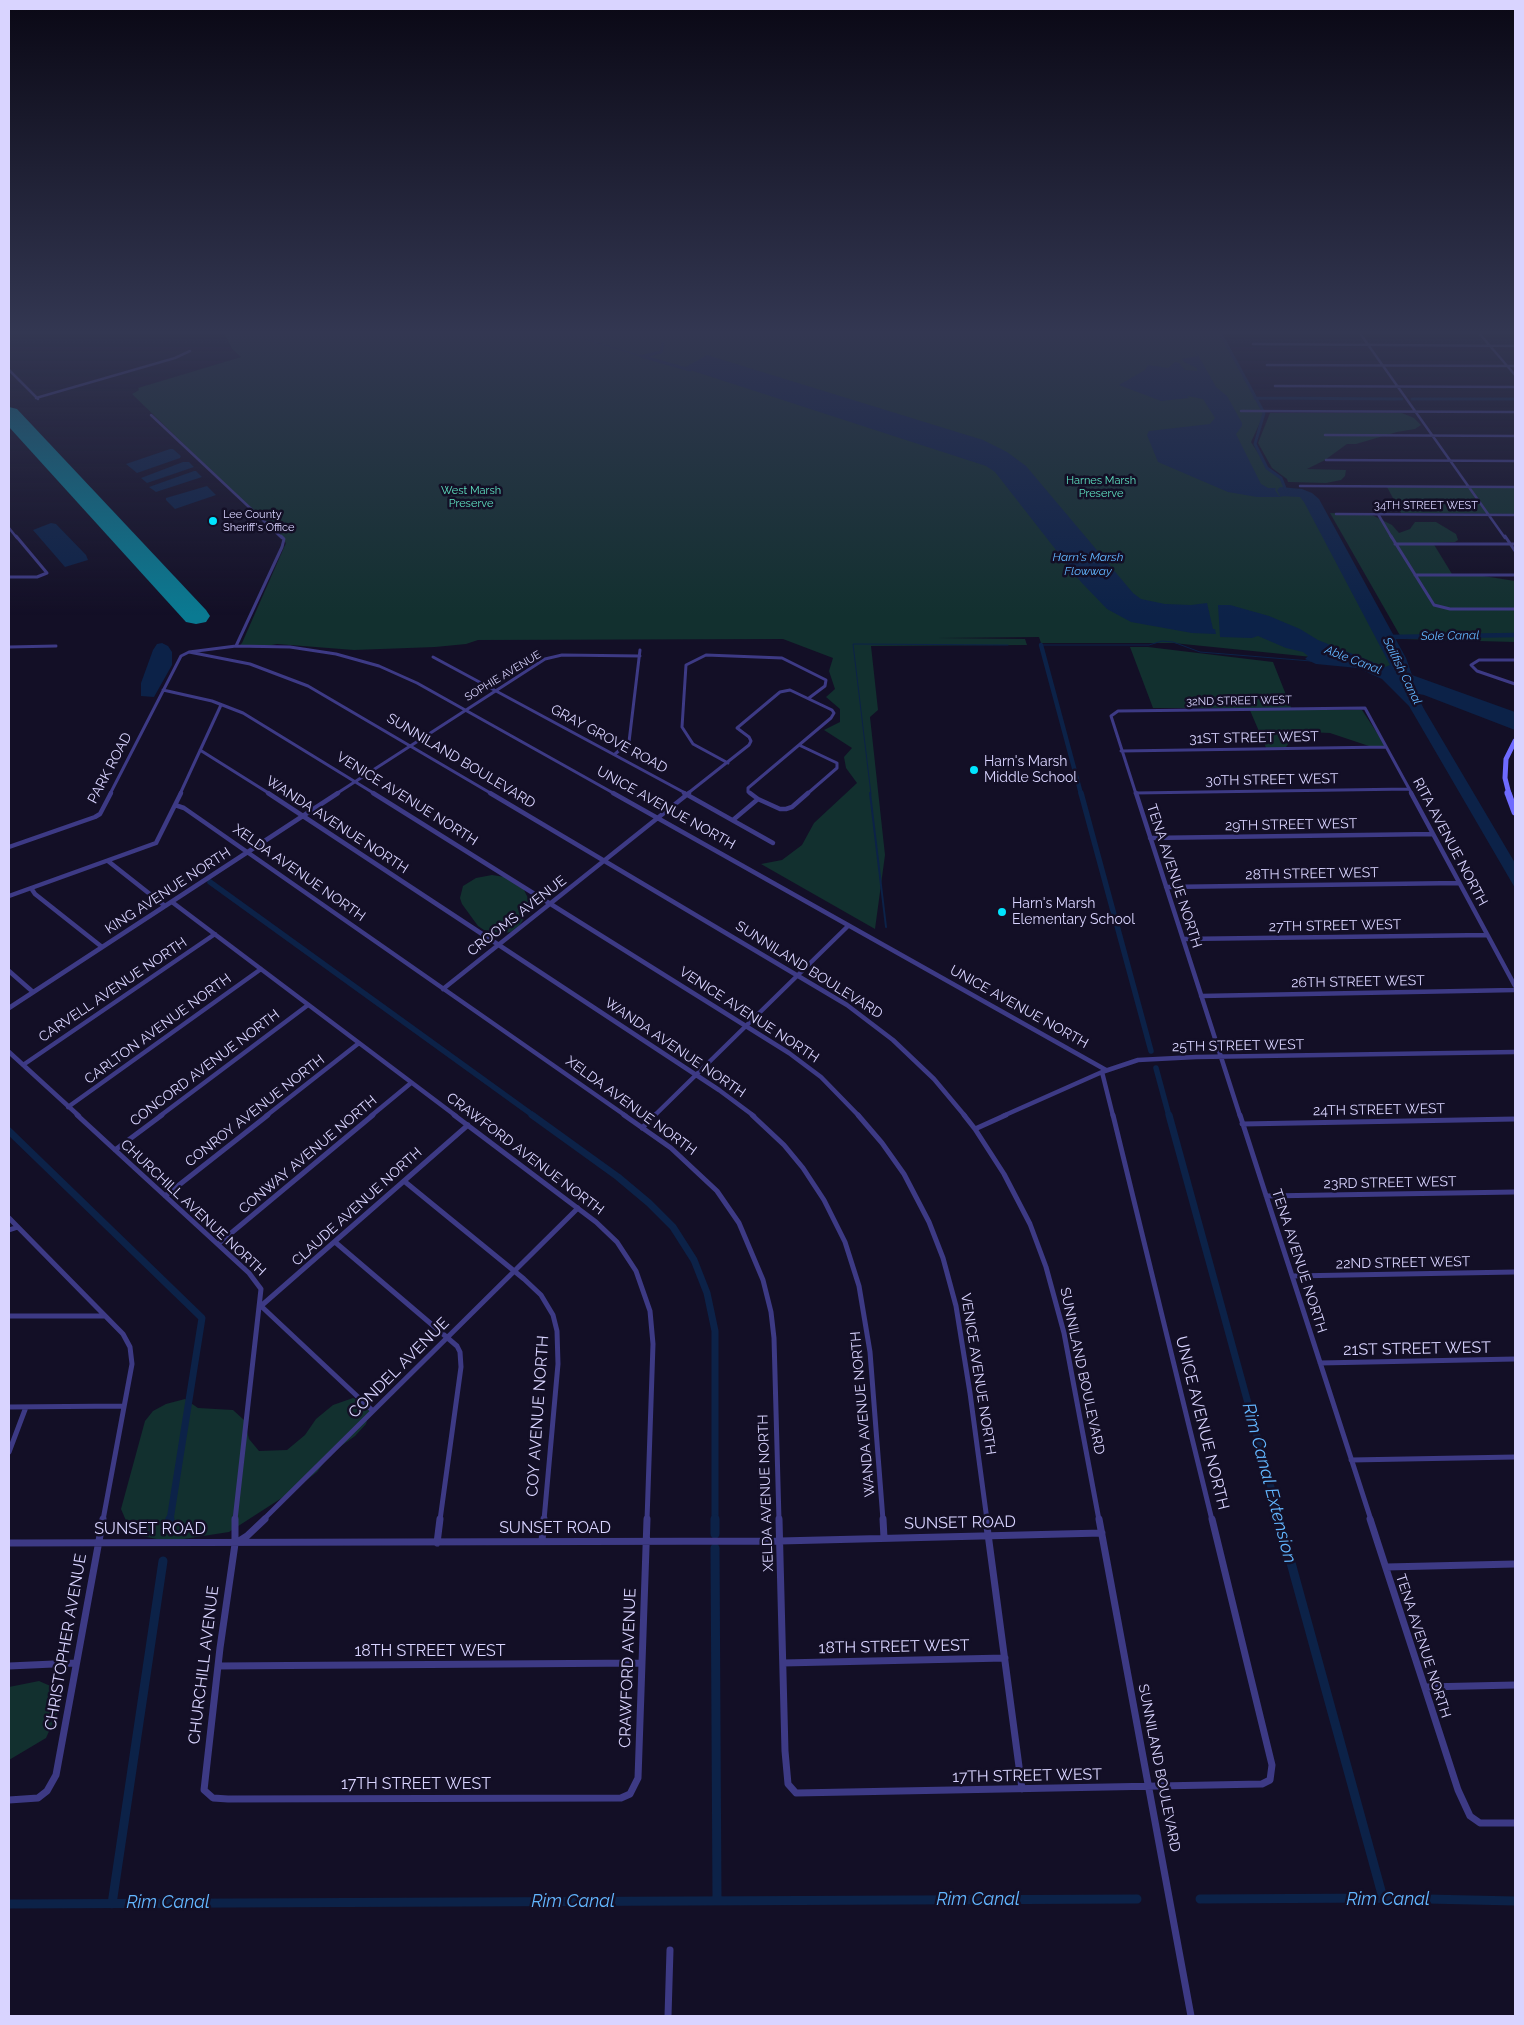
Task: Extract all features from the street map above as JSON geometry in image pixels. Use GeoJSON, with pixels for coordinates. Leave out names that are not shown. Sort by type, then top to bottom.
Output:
{"type":"FeatureCollection","features":[{"type":"Feature","properties":{"kind":"street"},"geometry":{"type":"LineString","coordinates":[[163,426],[284,539],[236,646]]}},
{"type":"Feature","properties":{"kind":"street"},"geometry":{"type":"LineString","coordinates":[[1426,426],[1515,551]]}},
{"type":"Feature","properties":{"kind":"street"},"geometry":{"type":"LineString","coordinates":[[1325,435],[1515,436]]}},
{"type":"Feature","properties":{"kind":"street"},"geometry":{"type":"LineString","coordinates":[[1326,460],[1515,461]]}},
{"type":"Feature","properties":{"kind":"street"},"geometry":{"type":"LineString","coordinates":[[1300,486],[1515,487]]}},
{"type":"Feature","properties":{"kind":"street","name":"34TH STREET WEST"},"geometry":{"type":"LineString","coordinates":[[1336,514],[1515,515]]}},
{"type":"Feature","properties":{"kind":"street"},"geometry":{"type":"LineString","coordinates":[[1378,514],[1434,605],[1450,609],[1515,609]]}},
{"type":"Feature","properties":{"kind":"street"},"geometry":{"type":"LineString","coordinates":[[9,528],[46,571],[46,575],[37,577],[9,577]]}},
{"type":"Feature","properties":{"kind":"street"},"geometry":{"type":"LineString","coordinates":[[1396,544],[1515,544]]}},
{"type":"Feature","properties":{"kind":"street"},"geometry":{"type":"LineString","coordinates":[[1414,575],[1515,575]]}},
{"type":"Feature","properties":{"kind":"street"},"geometry":{"type":"LineString","coordinates":[[9,647],[56,646]]}},
{"type":"Feature","properties":{"kind":"street","name":"UNICE AVENUE NORTH"},"geometry":{"type":"LineString","coordinates":[[189,652],[236,646],[290,647],[351,657],[405,676],[1104,1071],[1272,1765],[1270,1780]]}},
{"type":"Feature","properties":{"kind":"street"},"geometry":{"type":"LineString","coordinates":[[216,656],[221,647]]}},
{"type":"Feature","properties":{"kind":"street"},"geometry":{"type":"LineString","coordinates":[[615,754],[629,742],[640,650]]}},
{"type":"Feature","properties":{"kind":"street","name":"SUNNILAND BOULEVARD"},"geometry":{"type":"LineString","coordinates":[[189,652],[250,664],[294,680],[410,746],[797,974],[847,1005],[893,1040],[934,1079],[975,1128],[1016,1196],[1046,1267],[1064,1333],[1150,1787],[1191,2016]]}},
{"type":"Feature","properties":{"kind":"street","name":"PARK ROAD"},"geometry":{"type":"LineString","coordinates":[[9,847],[100,814],[181,656],[189,652]]}},
{"type":"Feature","properties":{"kind":"street","name":"SOPHIE AVENUE"},"geometry":{"type":"LineString","coordinates":[[465,710],[545,659],[562,655],[640,656]]}},
{"type":"Feature","properties":{"kind":"street"},"geometry":{"type":"LineString","coordinates":[[728,762],[693,744],[682,727],[686,665],[706,655],[782,658],[826,680],[826,686],[809,698],[832,710],[834,713],[831,718],[748,788],[748,792],[780,809],[786,809],[836,768],[837,763],[832,759],[799,745]]}},
{"type":"Feature","properties":{"kind":"street","name":"GRAY GROVE ROAD"},"geometry":{"type":"LineString","coordinates":[[433,657],[615,754],[773,843]]}},
{"type":"Feature","properties":{"kind":"street"},"geometry":{"type":"LineString","coordinates":[[1515,660],[1480,660],[1470,665],[1477,671],[1515,684]]}},
{"type":"Feature","properties":{"kind":"street","name":"VENICE AVENUE NORTH"},"geometry":{"type":"LineString","coordinates":[[163,690],[221,704],[264,725],[746,1025],[805,1065],[849,1104],[892,1157],[929,1222],[951,1284],[961,1330],[1022,1790]]}},
{"type":"Feature","properties":{"kind":"street","name":"CROOMS AVENUE"},"geometry":{"type":"LineString","coordinates":[[443,989],[749,745],[751,741],[749,737],[738,730],[739,724],[780,692],[790,690],[809,698]]}},
{"type":"Feature","properties":{"kind":"street"},"geometry":{"type":"LineString","coordinates":[[9,896],[156,843],[175,806],[221,704]]}},
{"type":"Feature","properties":{"kind":"street","name":"32ND STREET WEST"},"geometry":{"type":"LineString","coordinates":[[1114,712],[1365,708]]}},
{"type":"Feature","properties":{"kind":"street","name":"RITA AVENUE NORTH"},"geometry":{"type":"LineString","coordinates":[[1365,708],[1515,986]]}},
{"type":"Feature","properties":{"kind":"street","name":"KING AVENUE NORTH"},"geometry":{"type":"LineString","coordinates":[[9,1008],[465,710]]}},
{"type":"Feature","properties":{"kind":"street","name":"TENA AVENUE NORTH"},"geometry":{"type":"LineString","coordinates":[[1114,712],[1111,719],[1458,1790],[1470,1816],[1480,1822],[1515,1823]]}},
{"type":"Feature","properties":{"kind":"street"},"geometry":{"type":"LineString","coordinates":[[1515,740],[1512,755],[1505,763],[1505,778],[1515,812]]}},
{"type":"Feature","properties":{"kind":"street","name":"31ST STREET WEST"},"geometry":{"type":"LineString","coordinates":[[1121,750],[1386,747]]}},
{"type":"Feature","properties":{"kind":"street","name":"WANDA AVENUE NORTH"},"geometry":{"type":"LineString","coordinates":[[200,750],[215,758],[696,1075],[747,1111],[784,1144],[814,1184],[844,1242],[859,1286],[867,1326],[884,1538]]}},
{"type":"Feature","properties":{"kind":"street","name":"30TH STREET WEST"},"geometry":{"type":"LineString","coordinates":[[1135,793],[1409,789]]}},
{"type":"Feature","properties":{"kind":"street"},"geometry":{"type":"LineString","coordinates":[[733,820],[758,799]]}},
{"type":"Feature","properties":{"kind":"street","name":"XELDA AVENUE NORTH"},"geometry":{"type":"LineString","coordinates":[[175,806],[184,808],[642,1128],[686,1161],[717,1191],[747,1238],[764,1280],[774,1338],[785,1751],[788,1784]]}},
{"type":"Feature","properties":{"kind":"street","name":"29TH STREET WEST"},"geometry":{"type":"LineString","coordinates":[[1150,838],[1432,834]]}},
{"type":"Feature","properties":{"kind":"street"},"geometry":{"type":"LineString","coordinates":[[108,861],[165,906]]}},
{"type":"Feature","properties":{"kind":"street","name":"28TH STREET WEST"},"geometry":{"type":"LineString","coordinates":[[1166,887],[1459,883]]}},
{"type":"Feature","properties":{"kind":"street"},"geometry":{"type":"LineString","coordinates":[[31,888],[35,894],[102,947]]}},
{"type":"Feature","properties":{"kind":"street","name":"CRAWFORD AVENUE NORTH"},"geometry":{"type":"LineString","coordinates":[[172,902],[578,1208],[607,1231],[625,1252],[643,1287],[650,1311],[654,1344],[646,1542]]}},
{"type":"Feature","properties":{"kind":"street"},"geometry":{"type":"LineString","coordinates":[[642,1128],[848,926]]}},
{"type":"Feature","properties":{"kind":"street","name":"CARVELL AVENUE NORTH"},"geometry":{"type":"LineString","coordinates":[[23,1065],[215,934]]}},
{"type":"Feature","properties":{"kind":"street","name":"27TH STREET WEST"},"geometry":{"type":"LineString","coordinates":[[1183,939],[1487,935]]}},
{"type":"Feature","properties":{"kind":"street","name":"CARLTON AVENUE NORTH"},"geometry":{"type":"LineString","coordinates":[[68,1107],[261,969]]}},
{"type":"Feature","properties":{"kind":"street"},"geometry":{"type":"LineString","coordinates":[[9,971],[33,992]]}},
{"type":"Feature","properties":{"kind":"street","name":"26TH STREET WEST"},"geometry":{"type":"LineString","coordinates":[[1201,996],[1515,990]]}},
{"type":"Feature","properties":{"kind":"street","name":"CONCORD AVENUE NORTH"},"geometry":{"type":"LineString","coordinates":[[115,1150],[308,1005]]}},
{"type":"Feature","properties":{"kind":"street","name":"CONROY AVENUE NORTH"},"geometry":{"type":"LineString","coordinates":[[165,1196],[359,1043]]}},
{"type":"Feature","properties":{"kind":"street","name":"CHURCHILL AVENUE NORTH"},"geometry":{"type":"LineString","coordinates":[[9,1052],[218,1244],[259,1283],[262,1289],[235,1521],[235,1544]]}},
{"type":"Feature","properties":{"kind":"street","name":"25TH STREET WEST"},"geometry":{"type":"LineString","coordinates":[[975,1128],[1104,1071],[1130,1062],[1151,1058],[1515,1052]]}},
{"type":"Feature","properties":{"kind":"street","name":"CONWAY AVENUE NORTH"},"geometry":{"type":"LineString","coordinates":[[218,1244],[411,1082]]}},
{"type":"Feature","properties":{"kind":"street","name":"24TH STREET WEST"},"geometry":{"type":"LineString","coordinates":[[1242,1124],[1515,1119]]}},
{"type":"Feature","properties":{"kind":"street","name":"CLAUDE AVENUE NORTH"},"geometry":{"type":"LineString","coordinates":[[261,1306],[468,1125]]}},
{"type":"Feature","properties":{"kind":"street","name":"COY AVENUE NORTH"},"geometry":{"type":"LineString","coordinates":[[404,1181],[536,1289],[546,1301],[556,1323],[558,1340],[542,1541]]}},
{"type":"Feature","properties":{"kind":"street","name":"23RD STREET WEST"},"geometry":{"type":"LineString","coordinates":[[1266,1196],[1515,1192]]}},
{"type":"Feature","properties":{"kind":"street","name":"CONDEL AVENUE"},"geometry":{"type":"LineString","coordinates":[[235,1544],[247,1536],[578,1208]]}},
{"type":"Feature","properties":{"kind":"street","name":"CHRISTOPHER AVENUE"},"geometry":{"type":"LineString","coordinates":[[9,1218],[123,1334],[130,1347],[132,1364],[56,1775],[47,1791],[33,1799],[9,1800]]}},
{"type":"Feature","properties":{"kind":"street"},"geometry":{"type":"LineString","coordinates":[[9,1230],[18,1227]]}},
{"type":"Feature","properties":{"kind":"street"},"geometry":{"type":"LineString","coordinates":[[335,1242],[457,1346],[461,1367],[437,1543]]}},
{"type":"Feature","properties":{"kind":"street","name":"22ND STREET WEST"},"geometry":{"type":"LineString","coordinates":[[1292,1276],[1515,1272]]}},
{"type":"Feature","properties":{"kind":"street"},"geometry":{"type":"LineString","coordinates":[[261,1306],[373,1411]]}},
{"type":"Feature","properties":{"kind":"street"},"geometry":{"type":"LineString","coordinates":[[9,1316],[105,1316]]}},
{"type":"Feature","properties":{"kind":"street","name":"21ST STREET WEST"},"geometry":{"type":"LineString","coordinates":[[1320,1363],[1515,1360]]}},
{"type":"Feature","properties":{"kind":"street"},"geometry":{"type":"LineString","coordinates":[[9,1407],[124,1406]]}},
{"type":"Feature","properties":{"kind":"street"},"geometry":{"type":"LineString","coordinates":[[9,1452],[26,1407]]}},
{"type":"Feature","properties":{"kind":"street"},"geometry":{"type":"LineString","coordinates":[[1351,1460],[1515,1457]]}},
{"type":"Feature","properties":{"kind":"street","name":"SUNSET ROAD"},"geometry":{"type":"LineString","coordinates":[[9,1543],[235,1544],[780,1541],[1102,1533]]}},
{"type":"Feature","properties":{"kind":"street","name":"CRAWFORD AVENUE"},"geometry":{"type":"LineString","coordinates":[[630,1794],[638,1778],[646,1542]]}},
{"type":"Feature","properties":{"kind":"street","name":"CHURCHILL AVENUE"},"geometry":{"type":"LineString","coordinates":[[204,1790],[218,1666],[235,1544]]}},
{"type":"Feature","properties":{"kind":"street"},"geometry":{"type":"LineString","coordinates":[[1386,1567],[1515,1564]]}},
{"type":"Feature","properties":{"kind":"street","name":"18TH STREET WEST"},"geometry":{"type":"LineString","coordinates":[[783,1663],[1005,1658]]}},
{"type":"Feature","properties":{"kind":"street"},"geometry":{"type":"LineString","coordinates":[[9,1666],[49,1666],[76,1663]]}},
{"type":"Feature","properties":{"kind":"street","name":"18TH STREET WEST"},"geometry":{"type":"LineString","coordinates":[[218,1666],[642,1663]]}},
{"type":"Feature","properties":{"kind":"street"},"geometry":{"type":"LineString","coordinates":[[1425,1687],[1515,1685]]}},
{"type":"Feature","properties":{"kind":"street","name":"17TH STREET WEST"},"geometry":{"type":"LineString","coordinates":[[788,1784],[796,1793],[828,1794],[1262,1784],[1270,1780]]}},
{"type":"Feature","properties":{"kind":"street","name":"17TH STREET WEST"},"geometry":{"type":"LineString","coordinates":[[204,1790],[213,1798],[228,1799],[620,1798],[630,1794]]}},
{"type":"Feature","properties":{"kind":"street"},"geometry":{"type":"LineString","coordinates":[[668,2016],[670,1950]]}},
{"type":"Feature","properties":{"kind":"green space","name":"Harnes Marsh Preserve"},"geometry":{"type":"Polygon","coordinates":[[[166,426],[1258,426],[1251,442],[1268,468],[1281,479],[1289,494],[1307,498],[1398,678],[1352,661],[1173,643],[1041,643],[1039,637],[939,638],[1025,639],[1027,645],[871,646],[878,710],[870,717],[885,855],[875,929],[761,864],[782,860],[802,845],[814,823],[857,783],[846,768],[844,757],[852,748],[824,730],[840,722],[840,709],[826,697],[835,689],[829,671],[833,658],[783,639],[478,640],[466,644],[435,647],[354,650],[277,644],[256,648],[239,646],[286,543],[166,426]]]}},
{"type":"Feature","properties":{"kind":"green space"},"geometry":{"type":"Polygon","coordinates":[[[1265,426],[1419,426],[1356,444],[1347,444],[1325,460],[1307,469],[1346,470],[1345,476],[1341,480],[1326,483],[1288,482],[1287,479],[1272,468],[1258,443],[1265,426]]]}},
{"type":"Feature","properties":{"kind":"green space"},"geometry":{"type":"Polygon","coordinates":[[[1387,487],[1515,487],[1515,514],[1401,513],[1387,487]]]}},
{"type":"Feature","properties":{"kind":"green space"},"geometry":{"type":"Polygon","coordinates":[[[1330,513],[1372,515],[1392,525],[1399,533],[1410,529],[1415,522],[1436,522],[1456,534],[1458,540],[1455,542],[1433,543],[1452,574],[1477,575],[1515,581],[1515,642],[1402,639],[1330,513]]]}},
{"type":"Feature","properties":{"kind":"green space"},"geometry":{"type":"Polygon","coordinates":[[[1130,647],[1148,647],[1273,662],[1292,710],[1362,710],[1387,748],[1372,747],[1330,733],[1308,732],[1295,734],[1284,750],[1267,750],[1249,708],[1153,708],[1130,647]]]}},
{"type":"Feature","properties":{"kind":"green space"},"geometry":{"type":"Polygon","coordinates":[[[492,875],[505,877],[523,888],[529,900],[525,917],[519,926],[511,932],[504,933],[484,930],[478,926],[462,904],[460,898],[463,886],[476,878],[492,875]]]}},
{"type":"Feature","properties":{"kind":"green space"},"geometry":{"type":"Polygon","coordinates":[[[353,1398],[363,1402],[370,1411],[366,1424],[355,1436],[330,1454],[317,1472],[291,1492],[229,1532],[177,1540],[162,1540],[136,1535],[127,1523],[121,1509],[145,1421],[153,1411],[166,1404],[185,1399],[198,1408],[233,1410],[244,1420],[249,1439],[259,1451],[287,1450],[305,1435],[316,1419],[333,1405],[353,1398]]]}},
{"type":"Feature","properties":{"kind":"green space"},"geometry":{"type":"Polygon","coordinates":[[[39,1681],[62,1691],[59,1709],[46,1738],[9,1760],[9,1687],[39,1681]]]}},
{"type":"Feature","properties":{"kind":"water","name":"Harn's Marsh Flowway"},"geometry":{"type":"Polygon","coordinates":[[[864,426],[939,426],[983,440],[1007,452],[1026,466],[1133,593],[1141,599],[1165,604],[1191,605],[1207,603],[1216,634],[1192,633],[1131,622],[1107,609],[1081,582],[995,472],[986,466],[864,426]]]}},
{"type":"Feature","properties":{"kind":"water"},"geometry":{"type":"Polygon","coordinates":[[[1188,426],[1242,426],[1236,434],[1261,484],[1268,488],[1276,488],[1275,490],[1279,496],[1284,497],[1257,497],[1228,492],[1158,462],[1147,435],[1149,431],[1188,426]]]}},
{"type":"Feature","properties":{"kind":"water"},"geometry":{"type":"Polygon","coordinates":[[[173,449],[181,456],[180,458],[137,473],[126,464],[173,449]]]}},
{"type":"Feature","properties":{"kind":"water"},"geometry":{"type":"Polygon","coordinates":[[[183,462],[189,462],[194,467],[147,483],[141,478],[183,462]]]}},
{"type":"Feature","properties":{"kind":"water"},"geometry":{"type":"Polygon","coordinates":[[[194,471],[202,477],[156,492],[149,487],[194,471]]]}},
{"type":"Feature","properties":{"kind":"water"},"geometry":{"type":"Polygon","coordinates":[[[207,486],[216,495],[175,509],[166,500],[166,498],[207,486]]]}},
{"type":"Feature","properties":{"kind":"water"},"geometry":{"type":"Polygon","coordinates":[[[1280,487],[1302,489],[1312,493],[1319,499],[1406,658],[1412,675],[1515,712],[1515,730],[1424,695],[1419,694],[1418,697],[1515,863],[1515,888],[1409,706],[1382,679],[1358,668],[1316,664],[1305,659],[1308,656],[1303,652],[1286,648],[1258,636],[1252,638],[1220,637],[1218,605],[1230,605],[1269,616],[1300,629],[1318,640],[1385,667],[1390,665],[1304,502],[1300,497],[1280,496],[1277,490],[1280,487]]]}},
{"type":"Feature","properties":{"kind":"water"},"geometry":{"type":"Polygon","coordinates":[[[51,523],[56,524],[86,555],[88,560],[65,567],[33,530],[51,523]]]}},
{"type":"Feature","properties":{"kind":"water"},"geometry":{"type":"Polygon","coordinates":[[[162,643],[168,646],[172,652],[172,665],[154,697],[141,696],[141,683],[153,650],[157,644],[162,643]]]}},
{"type":"Feature","properties":{"kind":"waterway"},"geometry":{"type":"LineString","coordinates":[[1260,426],[1255,444],[1267,468],[1281,478],[1287,493]]}},
{"type":"Feature","properties":{"kind":"waterway","name":"Sole Canal"},"geometry":{"type":"LineString","coordinates":[[1388,637],[1515,635]]}},
{"type":"Feature","properties":{"kind":"waterway"},"geometry":{"type":"LineString","coordinates":[[1041,645],[1149,645],[1162,641],[1173,642],[1200,652],[1311,661]]}},
{"type":"Feature","properties":{"kind":"waterway"},"geometry":{"type":"LineString","coordinates":[[871,794],[853,644],[1008,645]]}},
{"type":"Feature","properties":{"kind":"waterway","name":"Rim Canal Extension"},"geometry":{"type":"LineString","coordinates":[[1041,645],[1081,794]]}},
{"type":"Feature","properties":{"kind":"waterway"},"geometry":{"type":"LineString","coordinates":[[870,793],[886,927]]}},
{"type":"Feature","properties":{"kind":"waterway","name":"Rim Canal Extension"},"geometry":{"type":"LineString","coordinates":[[1081,793],[1151,1051]]}},
{"type":"Feature","properties":{"kind":"waterway"},"geometry":{"type":"LineString","coordinates":[[210,882],[534,1116]]}},
{"type":"Feature","properties":{"kind":"waterway","name":"Rim Canal Extension"},"geometry":{"type":"LineString","coordinates":[[1156,1068],[1169,1116]]}},
{"type":"Feature","properties":{"kind":"waterway"},"geometry":{"type":"LineString","coordinates":[[532,1115],[618,1177],[649,1203],[673,1227],[694,1260],[707,1293],[715,1331],[715,1534]]}},
{"type":"Feature","properties":{"kind":"waterway","name":"Rim Canal Extension"},"geometry":{"type":"LineString","coordinates":[[1169,1115],[1280,1520]]}},
{"type":"Feature","properties":{"kind":"waterway"},"geometry":{"type":"LineString","coordinates":[[9,1131],[202,1318],[170,1520]]}},
{"type":"Feature","properties":{"kind":"waterway"},"geometry":{"type":"LineString","coordinates":[[169,1524],[170,1519]]}},
{"type":"Feature","properties":{"kind":"waterway","name":"Rim Canal Extension"},"geometry":{"type":"LineString","coordinates":[[1279,1519],[1383,1898]]}},
{"type":"Feature","properties":{"kind":"waterway"},"geometry":{"type":"LineString","coordinates":[[715,1548],[717,1901]]}},
{"type":"Feature","properties":{"kind":"waterway"},"geometry":{"type":"LineString","coordinates":[[112,1904],[163,1561]]}},
{"type":"Feature","properties":{"kind":"waterway","name":"Rim Canal"},"geometry":{"type":"LineString","coordinates":[[1200,1899],[1383,1898]]}},
{"type":"Feature","properties":{"kind":"waterway","name":"Rim Canal"},"geometry":{"type":"LineString","coordinates":[[1383,1898],[1515,1901]]}},
{"type":"Feature","properties":{"kind":"waterway","name":"Rim Canal"},"geometry":{"type":"LineString","coordinates":[[717,1901],[1137,1899]]}},
{"type":"Feature","properties":{"kind":"waterway","name":"Rim Canal"},"geometry":{"type":"LineString","coordinates":[[112,1904],[717,1901]]}},
{"type":"Feature","properties":{"kind":"waterway","name":"Rim Canal"},"geometry":{"type":"LineString","coordinates":[[9,1904],[112,1904]]}},
{"type":"Feature","properties":{"kind":"runway"},"geometry":{"type":"LineString","coordinates":[[21,426],[196,616]]}},
{"type":"Feature","properties":{"kind":"place","name":"Lee County Sheriff's Office"},"geometry":{"type":"Point","coordinates":[213,521]}},
{"type":"Feature","properties":{"kind":"place","name":"Harn's Marsh Middle School"},"geometry":{"type":"Point","coordinates":[974,770]}},
{"type":"Feature","properties":{"kind":"place","name":"Harn's Marsh Elementary School"},"geometry":{"type":"Point","coordinates":[1002,912]}},
{"type":"Feature","properties":{"kind":"park label","name":"West Marsh Preserve"},"geometry":{"type":"Point","coordinates":[471,497]}},
{"type":"Feature","properties":{"kind":"water label","name":"Able Canal"},"geometry":{"type":"Point","coordinates":[1353,660]}},
{"type":"Feature","properties":{"kind":"water label","name":"Sailfish Canal"},"geometry":{"type":"Point","coordinates":[1402,671]}}]}
